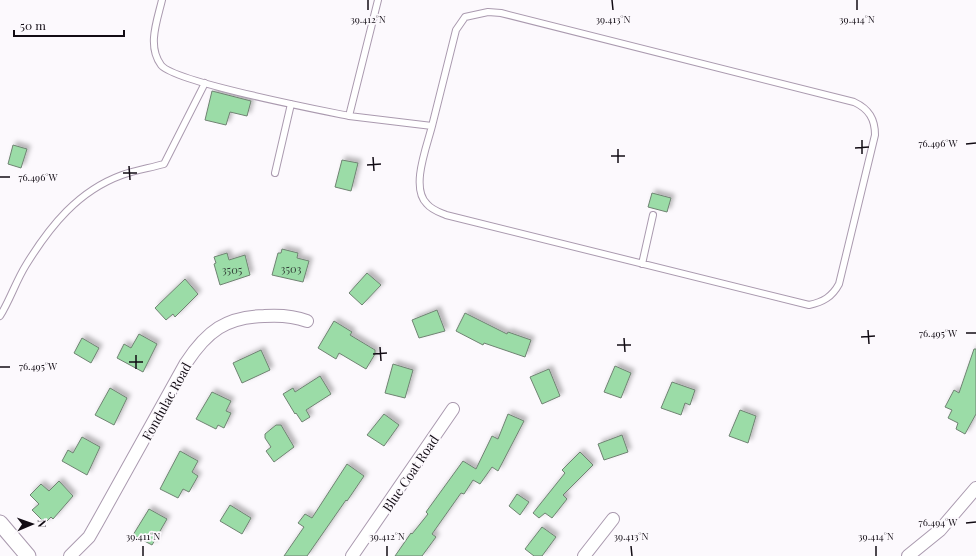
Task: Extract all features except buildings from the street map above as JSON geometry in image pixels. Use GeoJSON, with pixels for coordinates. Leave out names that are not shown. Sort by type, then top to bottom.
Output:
{"type":"FeatureCollection","features":[{"type":"Feature","properties":{"kind":"street","name":"Fondulac Road"},"geometry":{"type":"LineString","coordinates":[[70,556],[89,538],[186,363],[196,348],[207,337],[227,322],[241,318],[274,315],[307,321]]}},
{"type":"Feature","properties":{"kind":"street","name":"Blue Coat Road"},"geometry":{"type":"LineString","coordinates":[[352,556],[453,410]]}},
{"type":"Feature","properties":{"kind":"street"},"geometry":{"type":"LineString","coordinates":[[908,556],[972,503],[976,488]]}},
{"type":"Feature","properties":{"kind":"street"},"geometry":{"type":"LineString","coordinates":[[584,556],[613,519]]}},
{"type":"Feature","properties":{"kind":"street"},"geometry":{"type":"LineString","coordinates":[[0,522],[28,556]]}},
{"type":"Feature","properties":{"kind":"lane"},"geometry":{"type":"LineString","coordinates":[[162,0],[154,31],[154,42],[157,58],[162,66],[168,71],[205,83],[291,104],[349,116],[432,126]]}},
{"type":"Feature","properties":{"kind":"lane"},"geometry":{"type":"LineString","coordinates":[[349,116],[378,0]]}},
{"type":"Feature","properties":{"kind":"lane"},"geometry":{"type":"LineString","coordinates":[[488,12],[501,13],[854,102],[864,106],[871,115],[875,125],[875,135],[838,284],[834,294],[826,299],[809,305],[446,215],[434,210],[426,204],[421,196],[419,179],[432,126],[456,30],[465,17],[488,12]]}},
{"type":"Feature","properties":{"kind":"lane"},"geometry":{"type":"LineString","coordinates":[[0,316],[26,266],[51,226],[76,201],[95,188],[122,175],[164,164],[205,83]]}},
{"type":"Feature","properties":{"kind":"lane"},"geometry":{"type":"LineString","coordinates":[[275,173],[291,104]]}},
{"type":"Feature","properties":{"kind":"lane"},"geometry":{"type":"LineString","coordinates":[[642,264],[653,215]]}}]}
